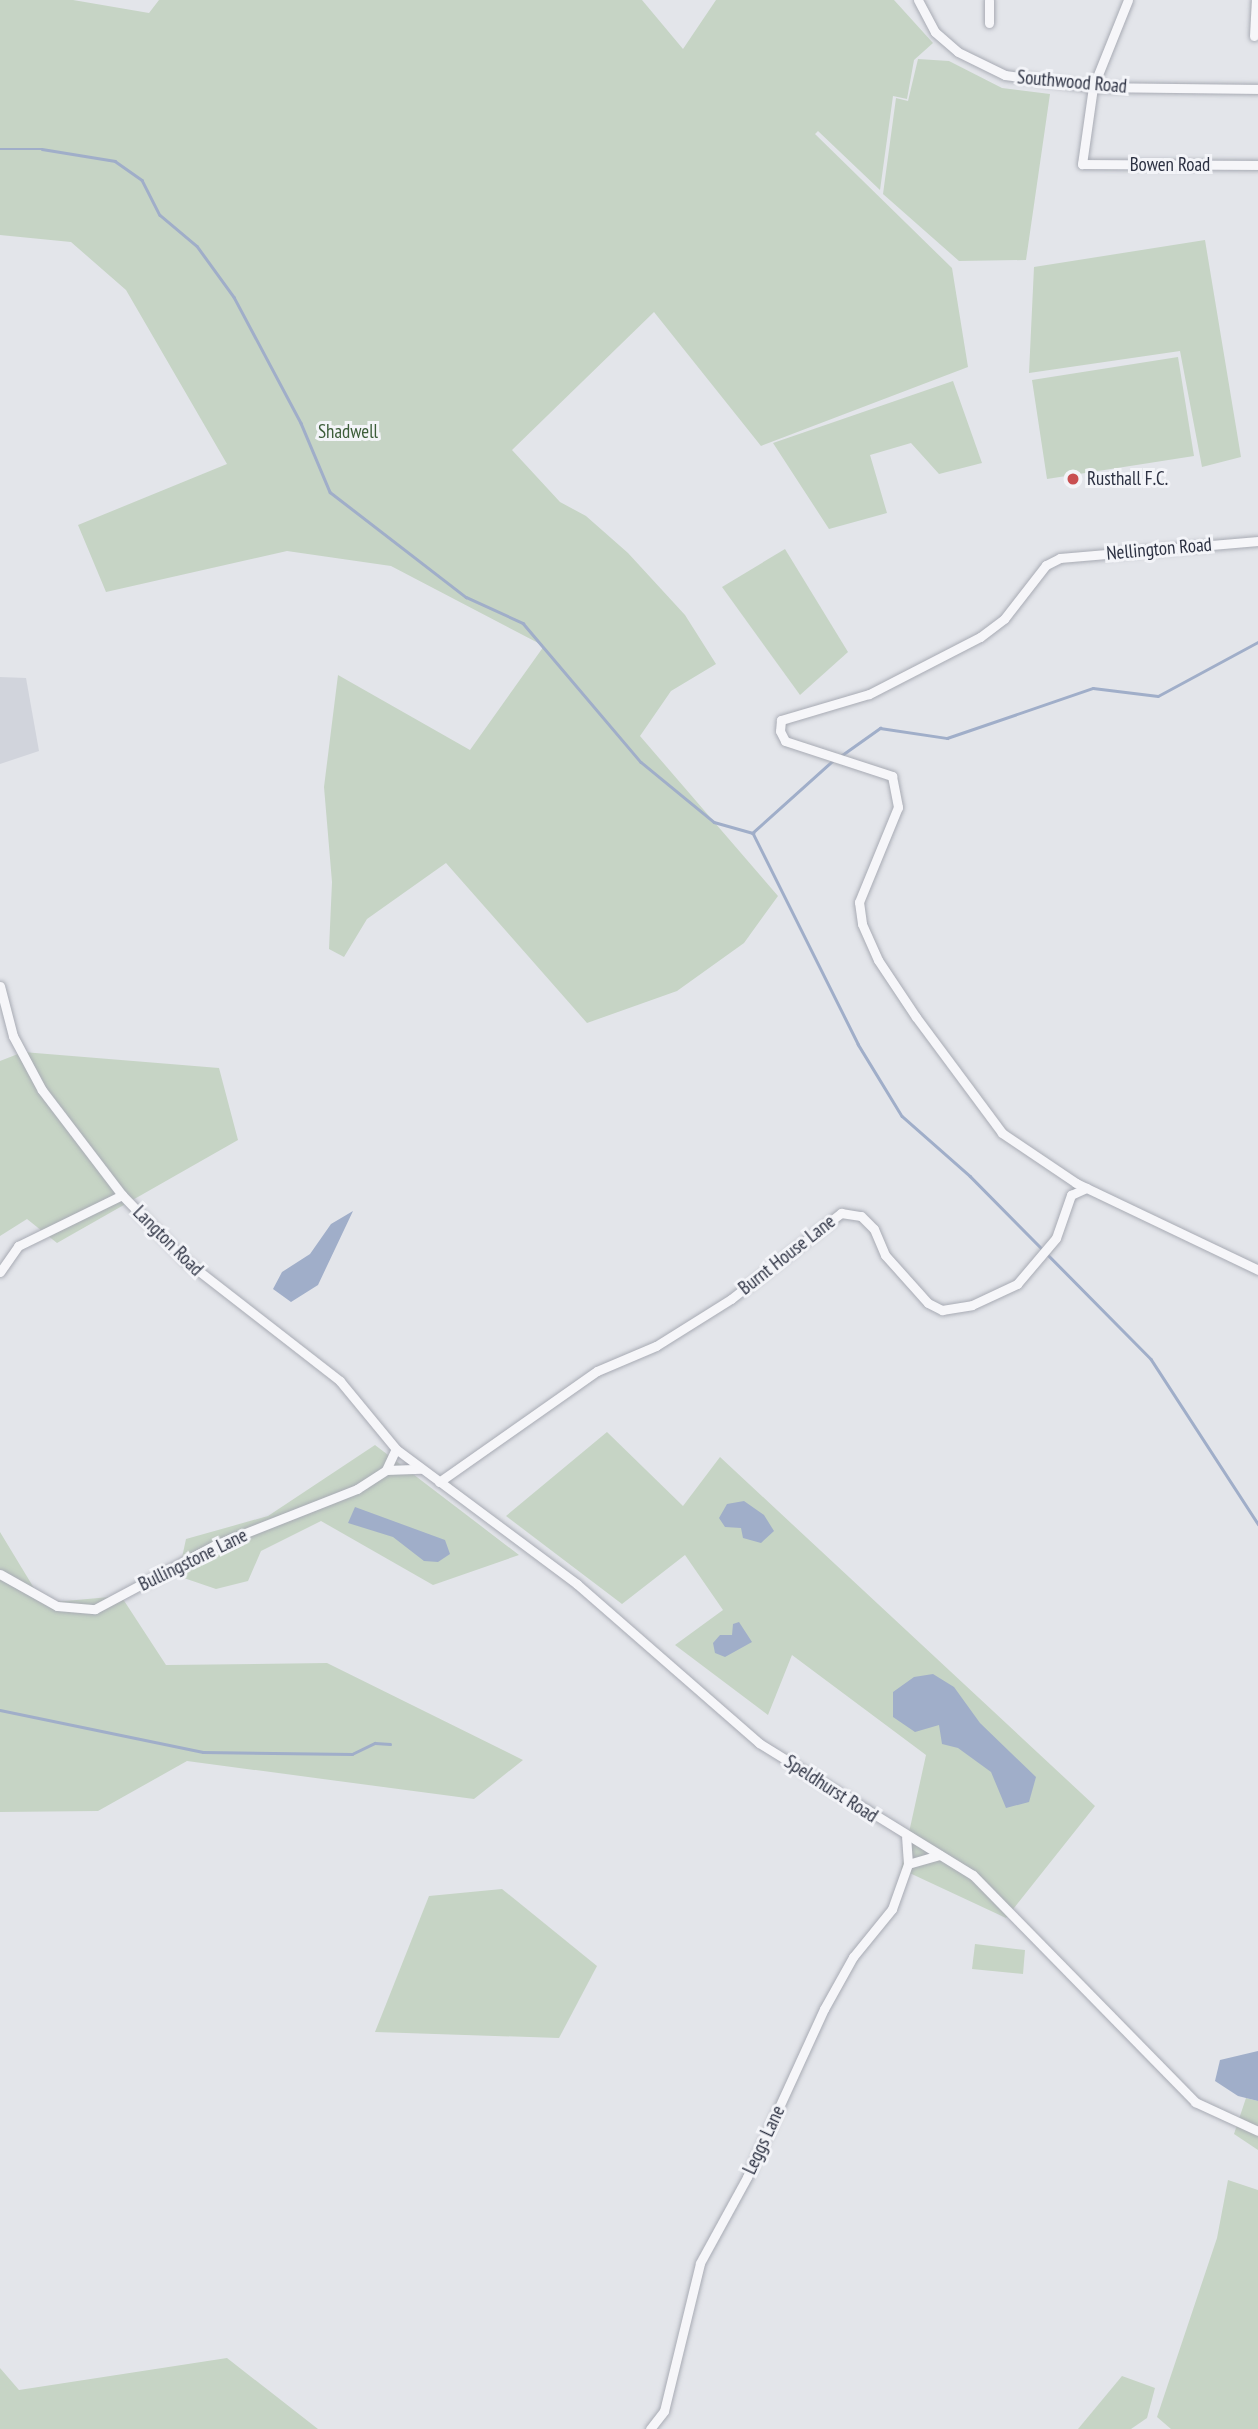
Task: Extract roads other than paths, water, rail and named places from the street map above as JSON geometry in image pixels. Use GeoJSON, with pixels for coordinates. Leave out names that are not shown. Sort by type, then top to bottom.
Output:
{"type":"FeatureCollection","features":[{"type":"Feature","properties":{"kind":"street","name":"Southwood Road"},"geometry":{"type":"LineString","coordinates":[[918,0],[935,32],[958,52],[1005,75],[1093,87],[1258,89]]}},
{"type":"Feature","properties":{"kind":"street"},"geometry":{"type":"LineString","coordinates":[[989,0],[989,23]]}},
{"type":"Feature","properties":{"kind":"street"},"geometry":{"type":"LineString","coordinates":[[1093,87],[1128,0]]}},
{"type":"Feature","properties":{"kind":"street"},"geometry":{"type":"LineString","coordinates":[[1254,36],[1256,0]]}},
{"type":"Feature","properties":{"kind":"street","name":"Bowen Road"},"geometry":{"type":"LineString","coordinates":[[1093,87],[1082,164],[1258,165]]}},
{"type":"Feature","properties":{"kind":"street","name":"Nellington Road"},"geometry":{"type":"LineString","coordinates":[[1086,1188],[1002,1133],[878,960],[859,902],[898,807],[892,776],[785,741],[780,731],[781,720],[869,694],[980,637],[1004,620],[1046,565],[1060,558],[1258,541]]}},
{"type":"Feature","properties":{"kind":"street","name":"Langton Road"},"geometry":{"type":"LineString","coordinates":[[0,986],[13,1036],[42,1090],[122,1195],[186,1261],[340,1381],[396,1449]]}},
{"type":"Feature","properties":{"kind":"street"},"geometry":{"type":"LineString","coordinates":[[1086,1188],[1258,1270]]}},
{"type":"Feature","properties":{"kind":"street","name":"Burnt House Lane"},"geometry":{"type":"LineString","coordinates":[[439,1482],[597,1371],[656,1346],[731,1298],[841,1213],[861,1216],[874,1229],[885,1255],[928,1303],[942,1310],[972,1305],[1017,1284],[1056,1238],[1071,1195],[1086,1188]]}},
{"type":"Feature","properties":{"kind":"street"},"geometry":{"type":"LineString","coordinates":[[0,1272],[18,1246],[122,1195]]}},
{"type":"Feature","properties":{"kind":"street"},"geometry":{"type":"LineString","coordinates":[[386,1470],[396,1449]]}},
{"type":"Feature","properties":{"kind":"street","name":"Speldhurst Road"},"geometry":{"type":"LineString","coordinates":[[396,1449],[577,1584],[759,1742],[906,1837],[940,1855],[989,1891],[1195,2102],[1258,2131]]}},
{"type":"Feature","properties":{"kind":"street","name":"Bullingstone Lane"},"geometry":{"type":"LineString","coordinates":[[0,1574],[57,1606],[95,1609],[215,1545],[310,1509],[386,1470],[421,1469]]}},
{"type":"Feature","properties":{"kind":"street","name":"Leggs Lane"},"geometry":{"type":"LineString","coordinates":[[650,2429],[664,2411],[687,2309],[710,2240],[747,2177],[824,2009],[853,1956],[892,1909],[908,1864],[906,1837]]}},
{"type":"Feature","properties":{"kind":"street"},"geometry":{"type":"LineString","coordinates":[[908,1864],[940,1855]]}},
{"type":"Feature","properties":{"kind":"water"},"geometry":{"type":"Polygon","coordinates":[[[353,1211],[318,1285],[291,1302],[273,1289],[282,1272],[310,1254],[331,1224],[353,1211]]]}},
{"type":"Feature","properties":{"kind":"water"},"geometry":{"type":"Polygon","coordinates":[[[744,1501],[764,1515],[774,1531],[761,1543],[743,1538],[741,1528],[725,1527],[719,1518],[727,1504],[744,1501]]]}},
{"type":"Feature","properties":{"kind":"water"},"geometry":{"type":"Polygon","coordinates":[[[355,1507],[445,1540],[450,1554],[438,1562],[424,1561],[393,1537],[348,1523],[355,1507]]]}},
{"type":"Feature","properties":{"kind":"water"},"geometry":{"type":"Polygon","coordinates":[[[739,1622],[752,1642],[725,1657],[715,1653],[713,1643],[720,1635],[732,1635],[733,1624],[739,1622]]]}},
{"type":"Feature","properties":{"kind":"water"},"geometry":{"type":"Polygon","coordinates":[[[933,1674],[954,1687],[980,1723],[1036,1777],[1029,1802],[1006,1808],[991,1772],[958,1748],[942,1744],[939,1725],[915,1732],[893,1717],[893,1692],[914,1677],[933,1674]]]}},
{"type":"Feature","properties":{"kind":"water"},"geometry":{"type":"Polygon","coordinates":[[[1258,2051],[1258,2101],[1238,2096],[1215,2081],[1220,2060],[1258,2051]]]}},
{"type":"Feature","properties":{"kind":"waterway"},"geometry":{"type":"LineString","coordinates":[[0,149],[42,149],[115,161],[142,180],[160,215],[197,246],[234,297],[301,423],[330,492],[466,597],[523,623],[641,762],[714,822],[753,833]]}},
{"type":"Feature","properties":{"kind":"waterway"},"geometry":{"type":"LineString","coordinates":[[842,755],[880,728],[947,738],[1093,688],[1158,696],[1258,642]]}},
{"type":"Feature","properties":{"kind":"waterway"},"geometry":{"type":"LineString","coordinates":[[833,761],[753,833],[858,1044],[902,1116],[970,1176],[1151,1359],[1258,1524]]}},
{"type":"Feature","properties":{"kind":"waterway"},"geometry":{"type":"LineString","coordinates":[[0,1710],[203,1752],[352,1754],[375,1743],[390,1744]]}},
{"type":"Feature","properties":{"kind":"place","name":"Rusthall F.C."},"geometry":{"type":"Point","coordinates":[1073,479]}},
{"type":"Feature","properties":{"kind":"park label","name":"Shadwell"},"geometry":{"type":"Point","coordinates":[348,432]}}]}
